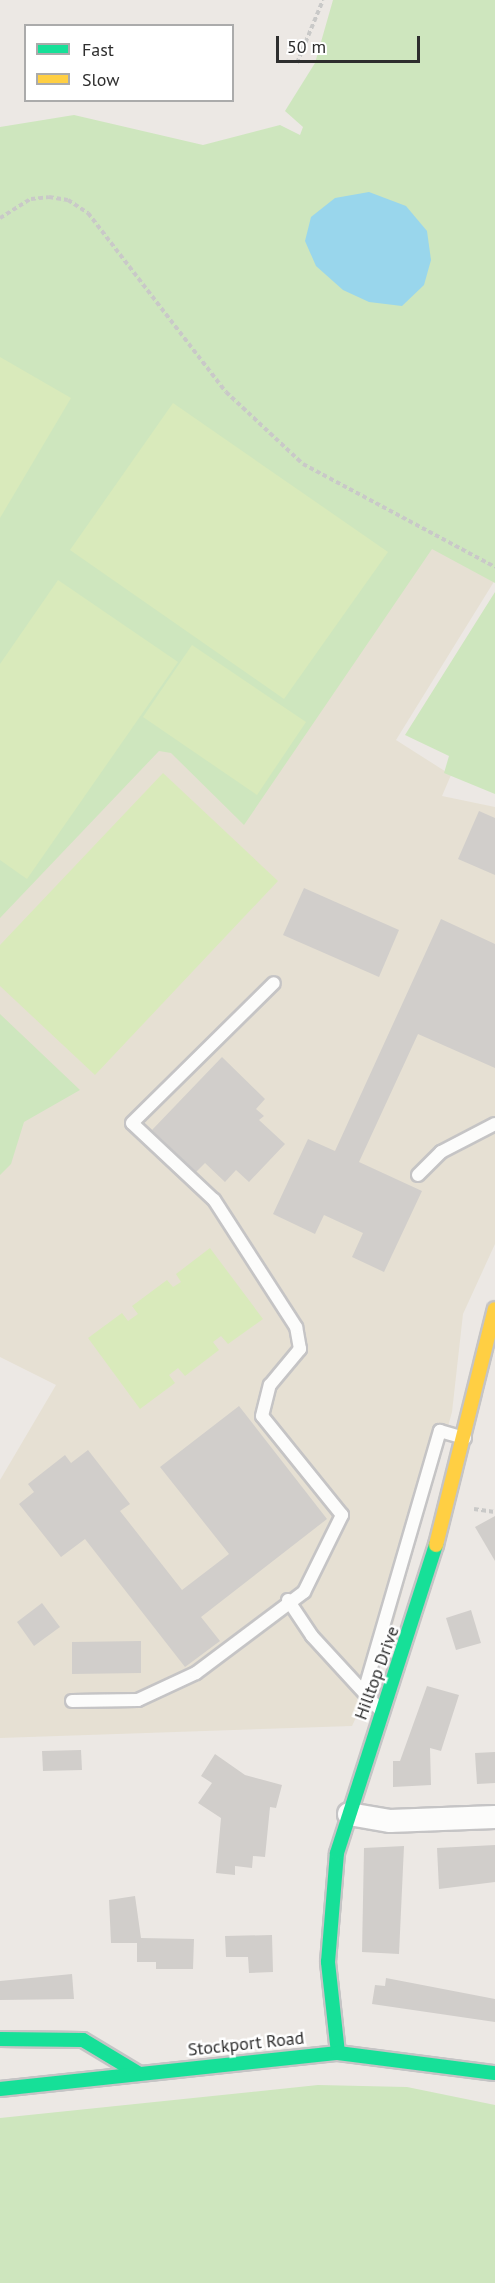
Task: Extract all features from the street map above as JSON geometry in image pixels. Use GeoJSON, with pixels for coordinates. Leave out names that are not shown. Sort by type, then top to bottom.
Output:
{"type":"FeatureCollection","features":[{"type":"Feature","properties":{"kind":"street","name":"Hilltop Drive"},"geometry":{"type":"LineString","coordinates":[[338,2053],[328,1962],[336,1864],[380,1710],[415,1620],[466,1438],[495,1309]]}},
{"type":"Feature","properties":{"kind":"street"},"geometry":{"type":"LineString","coordinates":[[349,1814],[390,1821],[495,1817]]}},
{"type":"Feature","properties":{"kind":"street"},"geometry":{"type":"LineString","coordinates":[[0,2039],[60,2036],[83,2040],[138,2073]]}},
{"type":"Feature","properties":{"kind":"street","name":"Stockport Road"},"geometry":{"type":"LineString","coordinates":[[0,2090],[138,2073],[338,2053],[495,2073]]}},
{"type":"Feature","properties":{"kind":"lane"},"geometry":{"type":"LineString","coordinates":[[72,1701],[138,1700],[196,1672],[288,1600],[304,1592],[342,1515],[262,1416],[265,1395],[296,1357],[300,1338],[218,1206],[132,1123],[274,983]]}},
{"type":"Feature","properties":{"kind":"lane"},"geometry":{"type":"LineString","coordinates":[[418,1175],[441,1152],[495,1124]]}},
{"type":"Feature","properties":{"kind":"lane"},"geometry":{"type":"LineString","coordinates":[[364,1692],[440,1431],[466,1438]]}},
{"type":"Feature","properties":{"kind":"lane"},"geometry":{"type":"LineString","coordinates":[[288,1600],[312,1636],[380,1710]]}},
{"type":"Feature","properties":{"kind":"path"},"geometry":{"type":"LineString","coordinates":[[297,63],[323,0]]}},
{"type":"Feature","properties":{"kind":"path"},"geometry":{"type":"LineString","coordinates":[[0,218],[31,199],[49,197],[68,200],[88,213],[226,392],[303,464],[495,567]]}},
{"type":"Feature","properties":{"kind":"shaded area"},"geometry":{"type":"Polygon","coordinates":[[[0,226],[495,580],[396,740],[451,775],[442,796],[495,807],[495,1244],[463,1314],[452,1412],[383,1661],[352,1726],[0,1738],[0,1480],[56,1385],[0,1357],[0,226]]]}},
{"type":"Feature","properties":{"kind":"green space"},"geometry":{"type":"Polygon","coordinates":[[[333,0],[495,0],[495,583],[432,549],[244,825],[171,753],[159,751],[0,918],[0,127],[74,115],[203,145],[280,125],[300,135],[303,127],[285,111],[315,63],[333,0]]]}},
{"type":"Feature","properties":{"kind":"green space"},"geometry":{"type":"Polygon","coordinates":[[[0,357],[71,398],[0,518],[0,357]]]}},
{"type":"Feature","properties":{"kind":"green space"},"geometry":{"type":"Polygon","coordinates":[[[173,403],[388,552],[284,699],[70,550],[173,403]]]}},
{"type":"Feature","properties":{"kind":"green space"},"geometry":{"type":"Polygon","coordinates":[[[58,580],[178,662],[27,879],[0,860],[0,664],[58,580]]]}},
{"type":"Feature","properties":{"kind":"green space"},"geometry":{"type":"Polygon","coordinates":[[[495,592],[495,794],[444,773],[449,756],[405,735],[495,592]]]}},
{"type":"Feature","properties":{"kind":"green space"},"geometry":{"type":"Polygon","coordinates":[[[192,645],[306,722],[257,795],[143,717],[192,645]]]}},
{"type":"Feature","properties":{"kind":"green space"},"geometry":{"type":"Polygon","coordinates":[[[163,773],[278,881],[95,1075],[0,986],[0,945],[163,773]]]}},
{"type":"Feature","properties":{"kind":"green space"},"geometry":{"type":"Polygon","coordinates":[[[0,1014],[80,1090],[24,1122],[11,1164],[0,1175],[0,1014]]]}},
{"type":"Feature","properties":{"kind":"green space"},"geometry":{"type":"Polygon","coordinates":[[[210,1248],[263,1319],[228,1344],[221,1336],[213,1342],[219,1350],[185,1376],[178,1368],[169,1375],[175,1383],[140,1409],[88,1338],[122,1313],[128,1321],[138,1314],[132,1306],[167,1280],[173,1287],[181,1282],[176,1274],[210,1248]]]}},
{"type":"Feature","properties":{"kind":"green space"},"geometry":{"type":"Polygon","coordinates":[[[318,2085],[407,2087],[495,2105],[495,2283],[0,2283],[0,2118],[318,2085]]]}},
{"type":"Feature","properties":{"kind":"water"},"geometry":{"type":"Polygon","coordinates":[[[369,192],[406,206],[427,231],[431,260],[424,285],[402,306],[369,302],[343,290],[316,266],[305,241],[311,217],[335,198],[369,192]]]}},
{"type":"Feature","properties":{"kind":"building"},"geometry":{"type":"Polygon","coordinates":[[[479,811],[495,818],[495,875],[458,859],[479,811]]]}},
{"type":"Feature","properties":{"kind":"building"},"geometry":{"type":"Polygon","coordinates":[[[304,888],[399,930],[379,977],[283,935],[304,888]]]}},
{"type":"Feature","properties":{"kind":"building"},"geometry":{"type":"Polygon","coordinates":[[[441,919],[495,944],[495,1068],[418,1034],[359,1162],[422,1191],[384,1272],[352,1257],[363,1233],[324,1215],[315,1234],[273,1214],[308,1139],[335,1151],[441,919]]]}},
{"type":"Feature","properties":{"kind":"building"},"geometry":{"type":"Polygon","coordinates":[[[222,1057],[265,1099],[256,1109],[264,1116],[259,1120],[285,1144],[249,1182],[236,1170],[225,1182],[205,1163],[196,1172],[152,1130],[222,1057]]]}},
{"type":"Feature","properties":{"kind":"building"},"geometry":{"type":"Polygon","coordinates":[[[239,1406],[327,1519],[201,1617],[220,1641],[185,1667],[85,1539],[61,1557],[19,1504],[34,1492],[28,1484],[65,1455],[71,1463],[88,1450],[130,1504],[120,1511],[182,1590],[229,1554],[160,1467],[239,1406]]]}},
{"type":"Feature","properties":{"kind":"building"},"geometry":{"type":"Polygon","coordinates":[[[495,1516],[495,1561],[475,1527],[495,1516]]]}},
{"type":"Feature","properties":{"kind":"building"},"geometry":{"type":"Polygon","coordinates":[[[42,1603],[60,1627],[34,1646],[17,1622],[42,1603]]]}},
{"type":"Feature","properties":{"kind":"building"},"geometry":{"type":"Polygon","coordinates":[[[471,1610],[481,1643],[456,1650],[446,1618],[471,1610]]]}},
{"type":"Feature","properties":{"kind":"building"},"geometry":{"type":"Polygon","coordinates":[[[141,1641],[141,1673],[72,1674],[72,1642],[141,1641]]]}},
{"type":"Feature","properties":{"kind":"building"},"geometry":{"type":"Polygon","coordinates":[[[427,1686],[459,1695],[441,1751],[430,1748],[431,1785],[393,1787],[393,1761],[400,1761],[427,1686]]]}},
{"type":"Feature","properties":{"kind":"building"},"geometry":{"type":"Polygon","coordinates":[[[81,1750],[82,1770],[43,1771],[42,1751],[81,1750]]]}},
{"type":"Feature","properties":{"kind":"building"},"geometry":{"type":"Polygon","coordinates":[[[495,1752],[495,1783],[477,1784],[475,1753],[495,1752]]]}},
{"type":"Feature","properties":{"kind":"building"},"geometry":{"type":"Polygon","coordinates":[[[215,1754],[245,1775],[282,1785],[276,1808],[270,1807],[265,1857],[253,1856],[252,1868],[235,1866],[235,1875],[216,1873],[221,1818],[198,1803],[212,1783],[201,1776],[215,1754]]]}},
{"type":"Feature","properties":{"kind":"building"},"geometry":{"type":"Polygon","coordinates":[[[495,1845],[495,1882],[439,1889],[437,1848],[495,1845]]]}},
{"type":"Feature","properties":{"kind":"building"},"geometry":{"type":"Polygon","coordinates":[[[404,1846],[399,1954],[362,1952],[364,1848],[404,1846]]]}},
{"type":"Feature","properties":{"kind":"building"},"geometry":{"type":"Polygon","coordinates":[[[135,1896],[141,1938],[194,1939],[193,1969],[156,1969],[156,1962],[137,1962],[137,1943],[111,1943],[109,1900],[135,1896]]]}},
{"type":"Feature","properties":{"kind":"building"},"geometry":{"type":"Polygon","coordinates":[[[272,1935],[273,1972],[249,1973],[248,1957],[226,1957],[225,1936],[272,1935]]]}},
{"type":"Feature","properties":{"kind":"building"},"geometry":{"type":"Polygon","coordinates":[[[72,1974],[74,1999],[0,2000],[0,1981],[72,1974]]]}},
{"type":"Feature","properties":{"kind":"building"},"geometry":{"type":"Polygon","coordinates":[[[386,1978],[495,1999],[495,2022],[372,2004],[375,1985],[385,1986],[386,1978]]]}},
{"type":"Feature","properties":{"kind":"traffic: fast"},"geometry":{"type":"LineString","coordinates":[[338,2053],[328,1962],[337,1853],[436,1545]]}},
{"type":"Feature","properties":{"kind":"traffic: fast"},"geometry":{"type":"LineString","coordinates":[[0,2039],[83,2040],[138,2073]]}},
{"type":"Feature","properties":{"kind":"traffic: fast"},"geometry":{"type":"LineString","coordinates":[[0,2089],[338,2053],[495,2073]]}},
{"type":"Feature","properties":{"kind":"traffic: slow"},"geometry":{"type":"LineString","coordinates":[[436,1545],[495,1309]]}}]}
